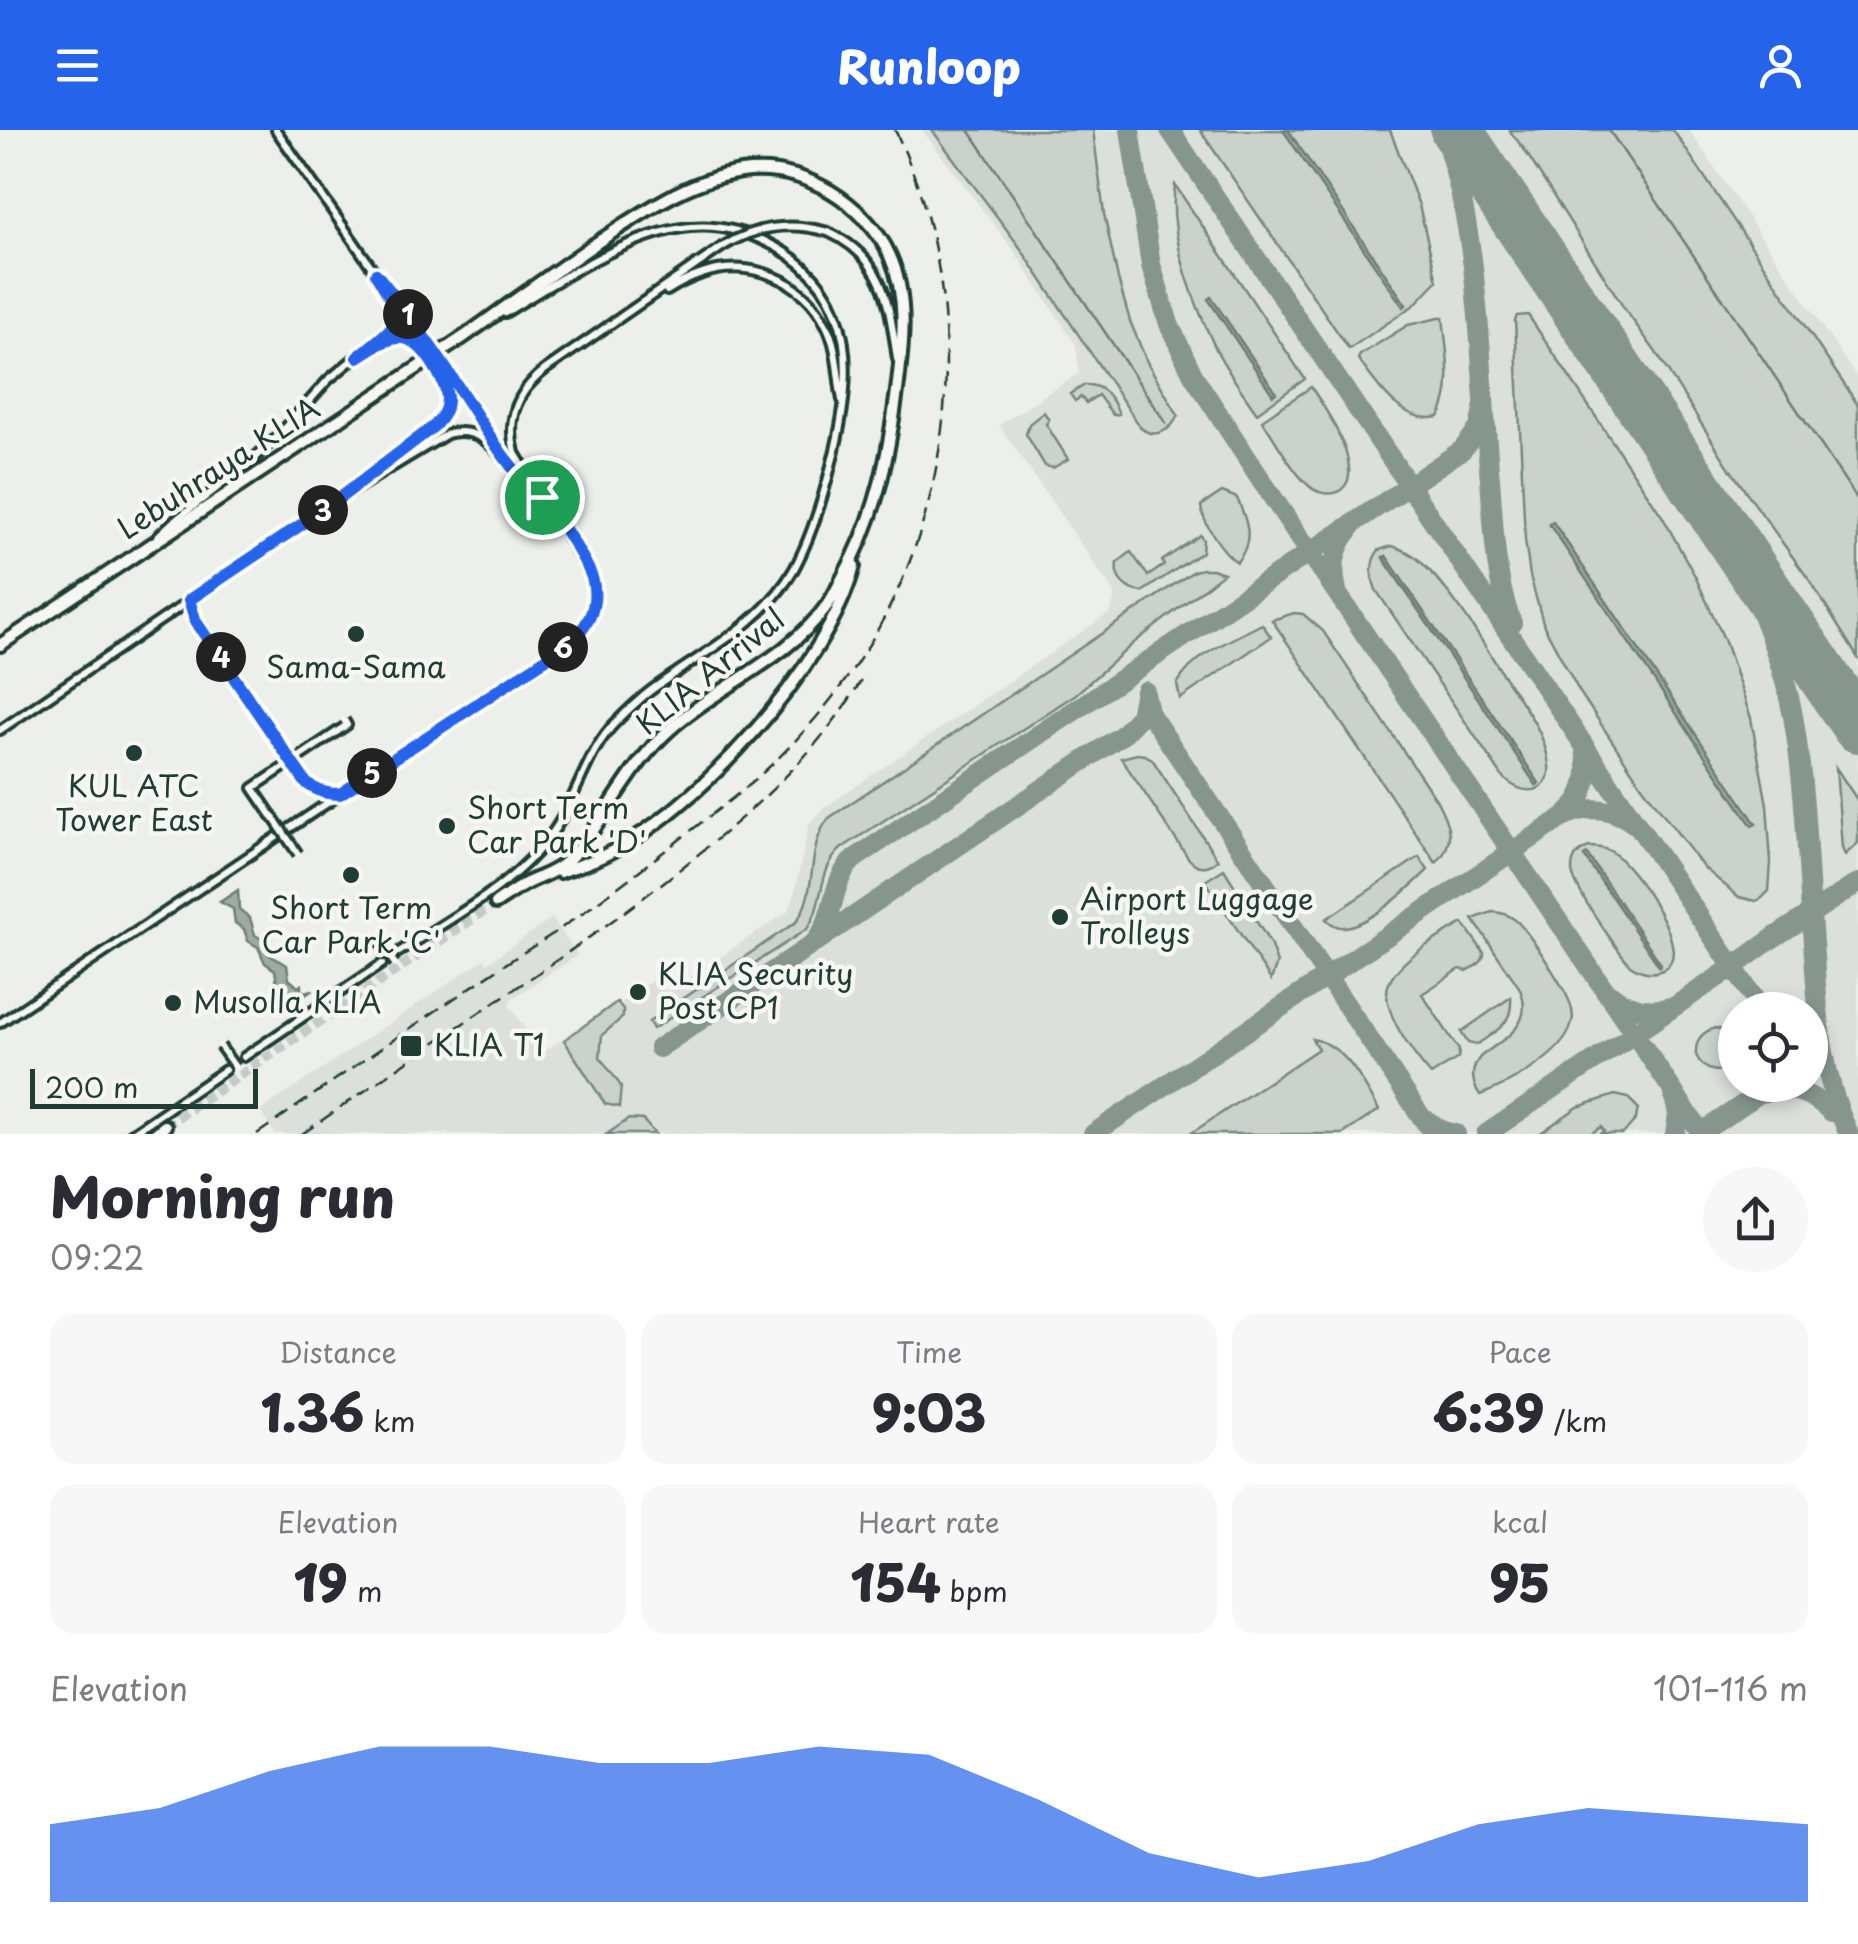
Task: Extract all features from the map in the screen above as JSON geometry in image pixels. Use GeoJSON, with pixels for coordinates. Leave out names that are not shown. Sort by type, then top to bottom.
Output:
{"type":"FeatureCollection","features":[{"type":"Feature","properties":{"kind":"main road","name":"Lebuhraya KLIA"},"geometry":{"type":"LineString","coordinates":[[0,644],[668,198],[692,186],[750,171],[780,172],[836,194],[857,210],[885,245],[898,279],[903,314],[890,446],[871,520],[859,548]]}},
{"type":"Feature","properties":{"kind":"main road","name":"KLIA Arrival"},"geometry":{"type":"LineString","coordinates":[[859,548],[843,602],[829,630],[794,681],[710,777],[663,818],[604,856],[555,874],[497,905],[520,887],[566,862],[636,767],[667,732],[803,631],[828,604],[859,548]]}},
{"type":"Feature","properties":{"kind":"street"},"geometry":{"type":"LineString","coordinates":[[276,130],[444,365],[510,466]]}},
{"type":"Feature","properties":{"kind":"street"},"geometry":{"type":"LineString","coordinates":[[399,952],[522,868],[564,816],[596,747],[612,725],[642,696],[722,642],[773,598],[793,570],[811,532],[827,481],[848,383],[841,324],[814,278],[795,260],[759,238],[703,226],[640,240],[581,269],[466,336]]}},
{"type":"Feature","properties":{"kind":"street"},"geometry":{"type":"LineString","coordinates":[[0,1023],[580,634],[594,601],[591,574],[515,454],[511,432],[517,400],[546,369],[722,247],[746,234],[774,226],[804,226],[828,232],[858,251],[878,276],[889,306],[899,375]]}},
{"type":"Feature","properties":{"kind":"street"},"geometry":{"type":"LineString","coordinates":[[640,306],[682,282],[714,270],[740,268],[773,276],[800,292],[825,322],[838,363],[844,406]]}},
{"type":"Feature","properties":{"kind":"street"},"geometry":{"type":"LineString","coordinates":[[146,547],[249,463],[328,380],[388,331],[396,317],[395,305],[376,274]]}},
{"type":"Feature","properties":{"kind":"street"},"geometry":{"type":"LineString","coordinates":[[332,504],[440,420],[446,408],[445,385],[421,348],[407,338],[382,343],[358,357]]}},
{"type":"Feature","properties":{"kind":"street"},"geometry":{"type":"LineString","coordinates":[[0,730],[332,504],[454,432],[469,432],[483,438],[542,497]]}},
{"type":"Feature","properties":{"kind":"street"},"geometry":{"type":"LineString","coordinates":[[189,600],[196,622],[306,783],[327,794],[340,794]]}},
{"type":"Feature","properties":{"kind":"street"},"geometry":{"type":"LineString","coordinates":[[298,854],[254,788],[347,725],[344,720]]}},
{"type":"Feature","properties":{"kind":"street"},"geometry":{"type":"LineString","coordinates":[[378,939],[395,964]]}},
{"type":"Feature","properties":{"kind":"street"},"geometry":{"type":"LineString","coordinates":[[244,1057],[382,964]]}},
{"type":"Feature","properties":{"kind":"street"},"geometry":{"type":"LineString","coordinates":[[220,1046],[236,1067]]}},
{"type":"Feature","properties":{"kind":"street"},"geometry":{"type":"LineString","coordinates":[[131,1134],[225,1070]]}},
{"type":"Feature","properties":{"kind":"shaded area"},"geometry":{"type":"Polygon","coordinates":[[[922,130],[1689,130],[1858,379],[1858,1134],[275,1134],[260,1111],[484,959],[487,963],[552,918],[578,955],[511,999],[509,1005],[542,1053],[650,982],[657,979],[670,991],[788,911],[809,824],[822,809],[1111,612],[1115,594],[999,425],[1079,373],[1076,345],[1014,251],[922,130]]]}},
{"type":"Feature","properties":{"kind":"shaded area"},"geometry":{"type":"Polygon","coordinates":[[[932,130],[1093,130],[1104,214],[1130,321],[1147,362],[1178,415],[1167,429],[1152,433],[1141,428],[1019,246],[932,130]]]}},
{"type":"Feature","properties":{"kind":"shaded area"},"geometry":{"type":"Polygon","coordinates":[[[1200,130],[1390,130],[1419,205],[1437,281],[1414,305],[1349,349],[1200,130]]]}},
{"type":"Feature","properties":{"kind":"shaded area"},"geometry":{"type":"Polygon","coordinates":[[[1283,130],[1288,130],[1406,305],[1403,307],[1283,130]]]}},
{"type":"Feature","properties":{"kind":"shaded area"},"geometry":{"type":"Polygon","coordinates":[[[1509,130],[1673,130],[1858,405],[1858,658],[1812,584],[1732,472],[1509,130]]]}},
{"type":"Feature","properties":{"kind":"shaded area"},"geometry":{"type":"Polygon","coordinates":[[[1175,185],[1305,379],[1257,413],[1218,354],[1191,288],[1175,225],[1175,185]]]}},
{"type":"Feature","properties":{"kind":"shaded area"},"geometry":{"type":"Polygon","coordinates":[[[1211,297],[1276,393],[1273,395],[1208,299],[1211,297]]]}},
{"type":"Feature","properties":{"kind":"shaded area"},"geometry":{"type":"Polygon","coordinates":[[[1528,315],[1662,516],[1724,639],[1751,718],[1767,805],[1769,891],[1756,901],[1739,897],[1703,867],[1640,783],[1579,691],[1544,626],[1525,540],[1515,320],[1517,316],[1528,315]]]}},
{"type":"Feature","properties":{"kind":"shaded area"},"geometry":{"type":"Polygon","coordinates":[[[1443,317],[1448,368],[1444,406],[1439,417],[1413,415],[1392,401],[1358,359],[1408,325],[1443,317]]]}},
{"type":"Feature","properties":{"kind":"shaded area"},"geometry":{"type":"Polygon","coordinates":[[[1085,385],[1106,393],[1119,414],[1113,415],[1098,395],[1086,403],[1081,397],[1075,401],[1070,394],[1085,385]]]}},
{"type":"Feature","properties":{"kind":"shaded area"},"geometry":{"type":"Polygon","coordinates":[[[1311,387],[1334,425],[1347,457],[1346,484],[1333,493],[1318,491],[1302,479],[1262,420],[1311,387]]]}},
{"type":"Feature","properties":{"kind":"shaded area"},"geometry":{"type":"Polygon","coordinates":[[[1044,412],[1049,420],[1046,424],[1068,459],[1053,468],[1045,466],[1026,434],[1029,424],[1044,412]]]}},
{"type":"Feature","properties":{"kind":"shaded area"},"geometry":{"type":"Polygon","coordinates":[[[1222,492],[1237,498],[1246,523],[1248,538],[1237,562],[1214,537],[1202,513],[1201,506],[1222,492]]]}},
{"type":"Feature","properties":{"kind":"shaded area"},"geometry":{"type":"Polygon","coordinates":[[[1553,522],[1756,824],[1752,826],[1549,524],[1553,522]]]}},
{"type":"Feature","properties":{"kind":"shaded area"},"geometry":{"type":"Polygon","coordinates":[[[1200,535],[1202,552],[1142,592],[1119,579],[1117,563],[1131,552],[1148,576],[1164,565],[1162,561],[1200,535]]]}},
{"type":"Feature","properties":{"kind":"shaded area"},"geometry":{"type":"Polygon","coordinates":[[[1392,546],[1416,558],[1466,616],[1541,737],[1549,771],[1542,786],[1535,790],[1519,788],[1502,776],[1376,590],[1372,569],[1379,550],[1392,546]],[[1386,556],[1383,558],[1537,785],[1386,556]]]}},
{"type":"Feature","properties":{"kind":"shaded area"},"geometry":{"type":"Polygon","coordinates":[[[1386,556],[1539,783],[1536,785],[1383,557],[1386,556]]]}},
{"type":"Feature","properties":{"kind":"shaded area"},"geometry":{"type":"Polygon","coordinates":[[[1202,569],[1224,573],[1076,694],[842,848],[829,866],[807,929],[653,1029],[649,1022],[796,922],[807,897],[817,842],[829,818],[1202,569]]]}},
{"type":"Feature","properties":{"kind":"shaded area"},"geometry":{"type":"Polygon","coordinates":[[[1303,614],[1323,631],[1437,801],[1449,841],[1436,863],[1272,620],[1303,614]]]}},
{"type":"Feature","properties":{"kind":"shaded area"},"geometry":{"type":"Polygon","coordinates":[[[1262,624],[1271,637],[1180,699],[1177,684],[1193,664],[1262,624]]]}},
{"type":"Feature","properties":{"kind":"shaded area"},"geometry":{"type":"Polygon","coordinates":[[[1137,754],[1152,759],[1218,860],[1211,865],[1203,866],[1189,859],[1121,758],[1137,754]]]}},
{"type":"Feature","properties":{"kind":"shaded area"},"geometry":{"type":"Polygon","coordinates":[[[1836,768],[1858,801],[1858,843],[1845,855],[1842,848],[1836,768]]]}},
{"type":"Feature","properties":{"kind":"shaded area"},"geometry":{"type":"Polygon","coordinates":[[[1589,847],[1609,851],[1621,860],[1659,911],[1673,948],[1671,962],[1660,971],[1644,972],[1630,965],[1587,904],[1572,870],[1576,856],[1589,847]]]}},
{"type":"Feature","properties":{"kind":"shaded area"},"geometry":{"type":"Polygon","coordinates":[[[1587,854],[1661,964],[1659,966],[1584,856],[1587,854]]]}},
{"type":"Feature","properties":{"kind":"shaded area"},"geometry":{"type":"Polygon","coordinates":[[[1419,857],[1428,870],[1374,915],[1340,927],[1326,919],[1419,857]]]}},
{"type":"Feature","properties":{"kind":"shaded area"},"geometry":{"type":"Polygon","coordinates":[[[1224,869],[1270,943],[1277,963],[1271,980],[1205,881],[1224,869]]]}},
{"type":"Feature","properties":{"kind":"shaded area"},"geometry":{"type":"Polygon","coordinates":[[[238,890],[239,909],[250,918],[255,935],[267,942],[271,956],[287,965],[289,979],[298,987],[301,985],[304,992],[313,990],[285,1008],[290,1001],[282,998],[285,996],[275,970],[265,963],[258,947],[248,941],[244,929],[235,923],[233,909],[220,902],[238,890]]]}},
{"type":"Feature","properties":{"kind":"shaded area"},"geometry":{"type":"Polygon","coordinates":[[[1492,912],[1511,917],[1527,934],[1566,995],[1573,1018],[1566,1037],[1546,1058],[1519,1077],[1480,1095],[1473,1076],[1477,1062],[1515,1029],[1524,1011],[1519,987],[1473,919],[1492,912]]]}},
{"type":"Feature","properties":{"kind":"shaded area"},"geometry":{"type":"Polygon","coordinates":[[[1463,923],[1484,956],[1476,966],[1467,971],[1460,969],[1422,994],[1459,1050],[1458,1058],[1431,1075],[1393,1018],[1387,993],[1389,983],[1412,956],[1463,923]]]}},
{"type":"Feature","properties":{"kind":"shaded area"},"geometry":{"type":"Polygon","coordinates":[[[1511,997],[1509,1014],[1502,1026],[1476,1045],[1468,1043],[1461,1032],[1511,997]]]}},
{"type":"Feature","properties":{"kind":"shaded area"},"geometry":{"type":"Polygon","coordinates":[[[617,1002],[623,1017],[602,1035],[600,1057],[621,1086],[619,1107],[605,1104],[564,1040],[617,1002]]]}},
{"type":"Feature","properties":{"kind":"shaded area"},"geometry":{"type":"Polygon","coordinates":[[[1718,1029],[1718,1071],[1708,1069],[1696,1055],[1700,1038],[1718,1029]]]}},
{"type":"Feature","properties":{"kind":"shaded area"},"geometry":{"type":"Polygon","coordinates":[[[1312,1039],[1324,1042],[1344,1057],[1379,1110],[1343,1134],[1190,1134],[1318,1049],[1312,1039]]]}},
{"type":"Feature","properties":{"kind":"shaded area"},"geometry":{"type":"Polygon","coordinates":[[[1615,1095],[1628,1098],[1638,1108],[1636,1119],[1623,1134],[1600,1134],[1604,1131],[1601,1127],[1590,1134],[1539,1134],[1578,1107],[1615,1095]]]}},
{"type":"Feature","properties":{"kind":"shaded area"},"geometry":{"type":"Polygon","coordinates":[[[629,1119],[643,1120],[655,1134],[607,1134],[629,1119]]]}},
{"type":"Feature","properties":{"kind":"waterway"},"geometry":{"type":"LineString","coordinates":[[969,130],[1166,423]]}},
{"type":"Feature","properties":{"kind":"waterway"},"geometry":{"type":"LineString","coordinates":[[1609,130],[1858,500]]}},
{"type":"Feature","properties":{"kind":"taxiway"},"geometry":{"type":"LineString","coordinates":[[1130,130],[1151,265],[1169,324],[1193,375],[1702,1134]]}},
{"type":"Feature","properties":{"kind":"taxiway"},"geometry":{"type":"LineString","coordinates":[[1170,130],[1750,992]]}},
{"type":"Feature","properties":{"kind":"taxiway"},"geometry":{"type":"LineString","coordinates":[[1442,130],[1455,172],[1472,259],[1496,552],[1512,623]]}},
{"type":"Feature","properties":{"kind":"taxiway"},"geometry":{"type":"LineString","coordinates":[[814,943],[826,923],[840,878],[854,859],[1462,450],[1479,428],[1484,405]]}},
{"type":"Feature","properties":{"kind":"taxiway"},"geometry":{"type":"LineString","coordinates":[[1337,590],[1335,558],[1350,529]]}},
{"type":"Feature","properties":{"kind":"taxiway"},"geometry":{"type":"LineString","coordinates":[[1728,534],[1769,632],[1792,709],[1803,790],[1820,1025],[1827,1069],[1849,1134]]}},
{"type":"Feature","properties":{"kind":"taxiway"},"geometry":{"type":"LineString","coordinates":[[659,1048],[1122,735],[1140,716],[1145,691]]}},
{"type":"Feature","properties":{"kind":"taxiway"},"geometry":{"type":"LineString","coordinates":[[1145,694],[1154,720],[1433,1134]]}},
{"type":"Feature","properties":{"kind":"taxiway"},"geometry":{"type":"LineString","coordinates":[[1093,1134],[1565,816],[1585,786],[1585,749]]}},
{"type":"Feature","properties":{"kind":"taxiway"},"geometry":{"type":"LineString","coordinates":[[1567,815],[1601,810],[1633,823]]}},
{"type":"Feature","properties":{"kind":"taxiway"},"geometry":{"type":"LineString","coordinates":[[1486,1134],[1858,883]]}},
{"type":"Feature","properties":{"kind":"taxiway"},"geometry":{"type":"LineString","coordinates":[[1610,994],[1639,1008],[1671,1007]]}},
{"type":"Feature","properties":{"kind":"taxiway"},"geometry":{"type":"LineString","coordinates":[[1674,1097],[1678,1114],[1675,1134]]}},
{"type":"Feature","properties":{"kind":"taxiway"},"geometry":{"type":"LineString","coordinates":[[1699,1134],[1747,1102]]}},
{"type":"Feature","properties":{"kind":"taxiway"},"geometry":{"type":"LineString","coordinates":[[1819,1102],[1831,1112]]}},
{"type":"Feature","properties":{"kind":"taxiway"},"geometry":{"type":"LineString","coordinates":[[1426,1120],[1456,1134]]}},
{"type":"Feature","properties":{"kind":"runway"},"geometry":{"type":"LineString","coordinates":[[1456,130],[1858,727]]}},
{"type":"Feature","properties":{"kind":"tunnel"},"geometry":{"type":"LineString","coordinates":[[165,1126],[496,903]]}},
{"type":"Feature","properties":{"kind":"railway"},"geometry":{"type":"LineString","coordinates":[[257,1134],[579,916],[735,796],[806,729],[869,644],[914,551],[929,501],[945,395],[945,326],[937,259],[920,194],[895,130]]}},
{"type":"Feature","properties":{"kind":"railway"},"geometry":{"type":"LineString","coordinates":[[302,1134],[581,943],[695,857],[786,776],[826,731],[861,681]]}},
{"type":"Feature","properties":{"kind":"place","name":"Sama-Sama"},"geometry":{"type":"Point","coordinates":[356,634]}},
{"type":"Feature","properties":{"kind":"place","name":"KUL ATC Tower East"},"geometry":{"type":"Point","coordinates":[134,753]}},
{"type":"Feature","properties":{"kind":"place","name":"Short Term Car Park 'D'"},"geometry":{"type":"Point","coordinates":[447,826]}},
{"type":"Feature","properties":{"kind":"place","name":"Short Term Car Park 'C'"},"geometry":{"type":"Point","coordinates":[351,875]}},
{"type":"Feature","properties":{"kind":"place","name":"Airport Luggage Trolleys"},"geometry":{"type":"Point","coordinates":[1060,917]}},
{"type":"Feature","properties":{"kind":"place","name":"KLIA Security Post CP1"},"geometry":{"type":"Point","coordinates":[638,992]}},
{"type":"Feature","properties":{"kind":"place","name":"Musolla KLIA"},"geometry":{"type":"Point","coordinates":[173,1003]}},
{"type":"Feature","properties":{"kind":"place","name":"KLIA T1"},"geometry":{"type":"Point","coordinates":[411,1046]}},
{"type":"Feature","properties":{"kind":"route"},"geometry":{"type":"LineString","coordinates":[[376,274],[444,365],[510,466],[542,497],[591,574],[594,601],[580,634],[340,794],[327,794],[306,783],[196,622],[189,600],[332,504],[433,427],[443,415],[447,401],[445,385],[417,343],[407,338],[390,339],[358,357],[395,322],[395,305],[376,274]]}}]}
